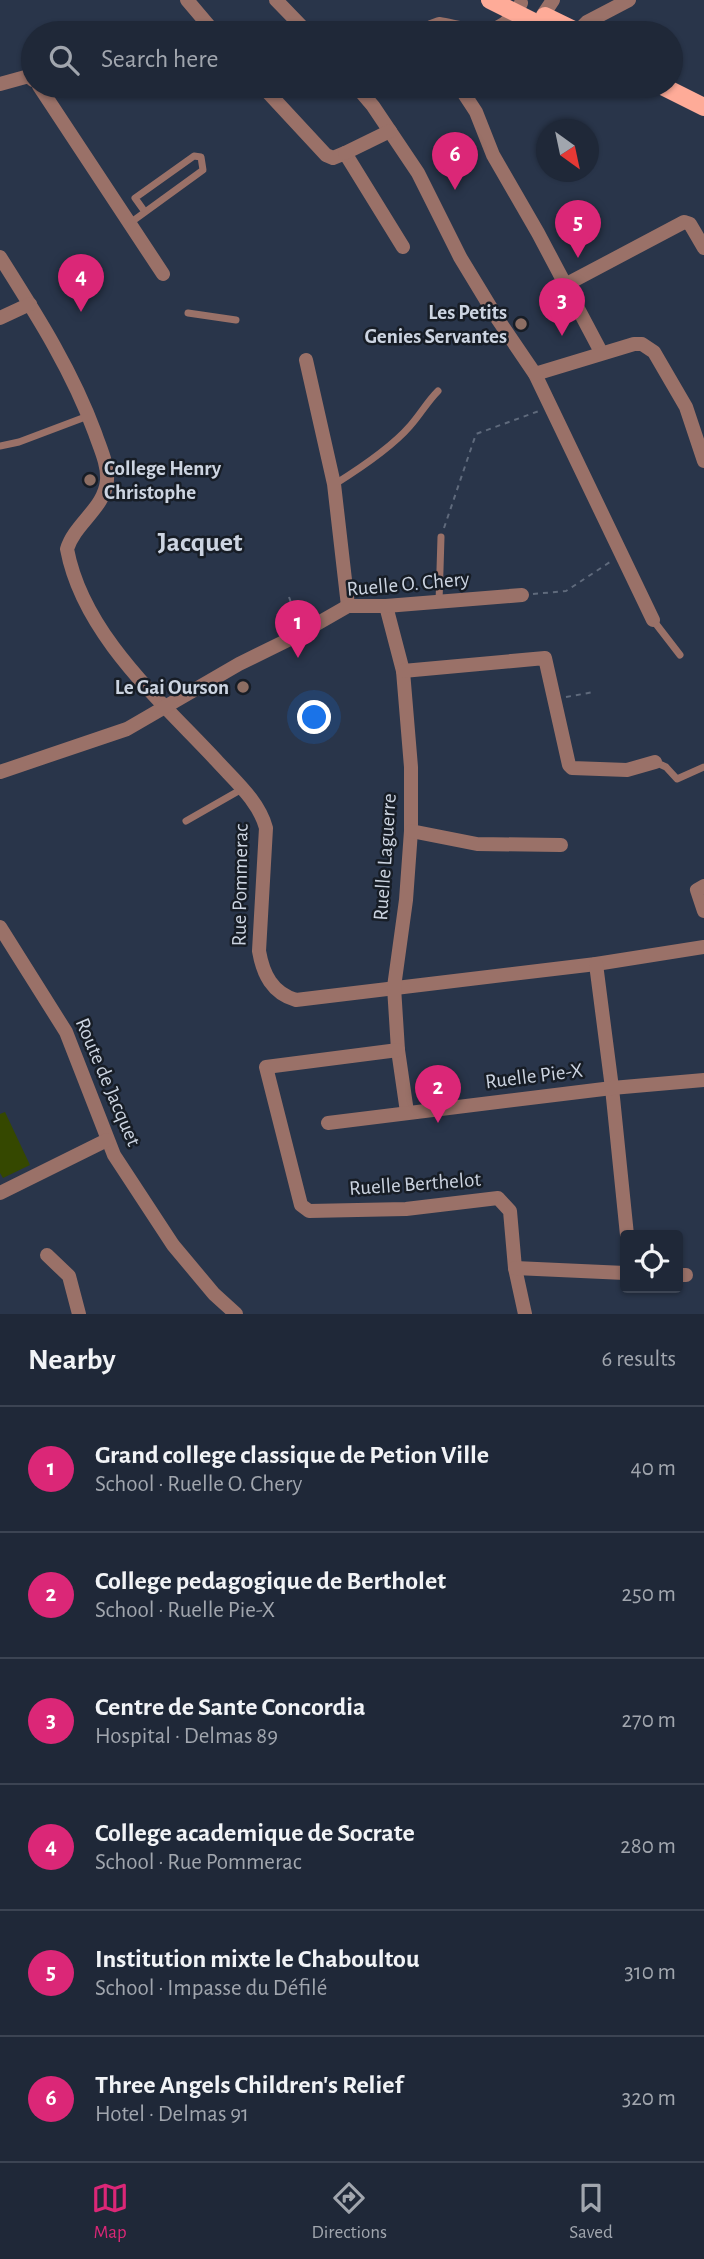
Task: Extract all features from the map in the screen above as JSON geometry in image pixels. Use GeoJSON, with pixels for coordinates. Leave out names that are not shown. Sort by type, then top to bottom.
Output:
{"type":"FeatureCollection","features":[{"type":"Feature","properties":{"kind":"main road"},"geometry":{"type":"LineString","coordinates":[[490,0],[548,8],[563,21]]}},
{"type":"Feature","properties":{"kind":"main road"},"geometry":{"type":"LineString","coordinates":[[517,5],[539,21]]}},
{"type":"Feature","properties":{"kind":"main road"},"geometry":{"type":"LineString","coordinates":[[683,85],[704,96]]}},
{"type":"Feature","properties":{"kind":"main road"},"geometry":{"type":"LineString","coordinates":[[683,96],[704,107]]}},
{"type":"Feature","properties":{"kind":"street"},"geometry":{"type":"LineString","coordinates":[[187,0],[205,21]]}},
{"type":"Feature","properties":{"kind":"street"},"geometry":{"type":"LineString","coordinates":[[276,0],[296,21]]}},
{"type":"Feature","properties":{"kind":"street"},"geometry":{"type":"LineString","coordinates":[[589,21],[629,0]]}},
{"type":"Feature","properties":{"kind":"street"},"geometry":{"type":"LineString","coordinates":[[507,21],[517,5]]}},
{"type":"Feature","properties":{"kind":"street"},"geometry":{"type":"LineString","coordinates":[[0,84],[21,78]]}},
{"type":"Feature","properties":{"kind":"street"},"geometry":{"type":"LineString","coordinates":[[47,98],[163,274]]}},
{"type":"Feature","properties":{"kind":"street"},"geometry":{"type":"LineString","coordinates":[[273,98],[326,155],[333,158],[390,131]]}},
{"type":"Feature","properties":{"kind":"street"},"geometry":{"type":"LineString","coordinates":[[365,98],[418,173],[460,257],[535,374],[653,621]]}},
{"type":"Feature","properties":{"kind":"street"},"geometry":{"type":"LineString","coordinates":[[467,98],[476,112],[493,155],[601,352]]}},
{"type":"Feature","properties":{"kind":"street"},"geometry":{"type":"LineString","coordinates":[[345,153],[403,247]]}},
{"type":"Feature","properties":{"kind":"street"},"geometry":{"type":"LineString","coordinates":[[565,285],[684,222],[691,224],[704,248]]}},
{"type":"Feature","properties":{"kind":"street","name":"Rue Pommerac"},"geometry":{"type":"LineString","coordinates":[[0,257],[56,347],[89,416],[105,461],[107,480],[102,499],[71,537],[67,549],[78,586],[113,650],[242,789],[263,817],[266,828],[259,951],[262,968],[275,989],[283,996],[296,1000],[596,964],[704,947]]}},
{"type":"Feature","properties":{"kind":"street"},"geometry":{"type":"LineString","coordinates":[[0,318],[30,304]]}},
{"type":"Feature","properties":{"kind":"street"},"geometry":{"type":"LineString","coordinates":[[535,374],[634,344],[648,347],[698,420],[704,461]]}},
{"type":"Feature","properties":{"kind":"street"},"geometry":{"type":"LineString","coordinates":[[306,360],[334,484],[348,606]]}},
{"type":"Feature","properties":{"kind":"street","name":"Ruelle O. Chery"},"geometry":{"type":"LineString","coordinates":[[0,772],[127,729],[239,664],[348,606],[386,606],[522,595]]}},
{"type":"Feature","properties":{"kind":"street","name":"Ruelle Laguerre"},"geometry":{"type":"LineString","coordinates":[[386,606],[403,671],[411,767],[411,831],[406,900],[394,987],[398,1050],[407,1112]]}},
{"type":"Feature","properties":{"kind":"street"},"geometry":{"type":"LineString","coordinates":[[403,671],[541,656],[547,661],[568,762],[572,768],[627,770],[655,762]]}},
{"type":"Feature","properties":{"kind":"street"},"geometry":{"type":"LineString","coordinates":[[411,831],[477,844],[561,845]]}},
{"type":"Feature","properties":{"kind":"street"},"geometry":{"type":"LineString","coordinates":[[704,886],[697,890],[704,911]]}},
{"type":"Feature","properties":{"kind":"street","name":"Route de Jacquet"},"geometry":{"type":"LineString","coordinates":[[0,927],[66,1032],[107,1140],[173,1245],[214,1294],[236,1314]]}},
{"type":"Feature","properties":{"kind":"street"},"geometry":{"type":"LineString","coordinates":[[596,964],[612,1088],[626,1230]]}},
{"type":"Feature","properties":{"kind":"street","name":"Ruelle Berthelot"},"geometry":{"type":"LineString","coordinates":[[398,1050],[268,1065],[265,1070],[301,1205],[309,1211],[392,1209],[498,1198],[509,1211],[515,1268],[525,1314]]}},
{"type":"Feature","properties":{"kind":"street","name":"Ruelle Pie-X"},"geometry":{"type":"LineString","coordinates":[[328,1123],[612,1088],[704,1080]]}},
{"type":"Feature","properties":{"kind":"street"},"geometry":{"type":"LineString","coordinates":[[0,1193],[107,1140]]}},
{"type":"Feature","properties":{"kind":"street"},"geometry":{"type":"LineString","coordinates":[[47,1255],[69,1276],[79,1314]]}},
{"type":"Feature","properties":{"kind":"street"},"geometry":{"type":"LineString","coordinates":[[515,1268],[620,1273]]}},
{"type":"Feature","properties":{"kind":"street"},"geometry":{"type":"LineString","coordinates":[[214,1294],[218,1314]]}},
{"type":"Feature","properties":{"kind":"lane"},"geometry":{"type":"LineString","coordinates":[[130,223],[203,170],[201,157],[194,156],[135,198],[145,212]]}},
{"type":"Feature","properties":{"kind":"lane"},"geometry":{"type":"LineString","coordinates":[[188,313],[236,320]]}},
{"type":"Feature","properties":{"kind":"lane"},"geometry":{"type":"LineString","coordinates":[[334,484],[365,466],[410,426],[438,391]]}},
{"type":"Feature","properties":{"kind":"lane"},"geometry":{"type":"LineString","coordinates":[[0,446],[19,442],[89,416]]}},
{"type":"Feature","properties":{"kind":"lane"},"geometry":{"type":"LineString","coordinates":[[439,602],[440,537]]}},
{"type":"Feature","properties":{"kind":"lane"},"geometry":{"type":"LineString","coordinates":[[653,621],[680,655]]}},
{"type":"Feature","properties":{"kind":"lane"},"geometry":{"type":"LineString","coordinates":[[655,762],[666,767],[677,779],[704,767]]}},
{"type":"Feature","properties":{"kind":"lane"},"geometry":{"type":"LineString","coordinates":[[186,821],[242,789]]}},
{"type":"Feature","properties":{"kind":"path"},"geometry":{"type":"LineString","coordinates":[[440,537],[476,434],[550,407]]}},
{"type":"Feature","properties":{"kind":"path"},"geometry":{"type":"LineString","coordinates":[[522,595],[566,591],[622,554]]}},
{"type":"Feature","properties":{"kind":"path"},"geometry":{"type":"LineString","coordinates":[[289,597],[301,633]]}},
{"type":"Feature","properties":{"kind":"path"},"geometry":{"type":"LineString","coordinates":[[555,698],[594,692]]}},
{"type":"Feature","properties":{"kind":"green space"},"geometry":{"type":"Polygon","coordinates":[[[5,1112],[30,1165],[3,1178],[0,1173],[0,1114],[5,1112]]]}},
{"type":"Feature","properties":{"kind":"place","name":"Three Angels Children's Relief"},"geometry":{"type":"Point","coordinates":[455,190]}},
{"type":"Feature","properties":{"kind":"place","name":"Institution mixte le Chaboultou"},"geometry":{"type":"Point","coordinates":[578,258]}},
{"type":"Feature","properties":{"kind":"place","name":"College academique de Socrate"},"geometry":{"type":"Point","coordinates":[81,312]}},
{"type":"Feature","properties":{"kind":"place","name":"Les Petits Genies Servantes"},"geometry":{"type":"Point","coordinates":[521,324]}},
{"type":"Feature","properties":{"kind":"place","name":"Centre de Sante Concordia"},"geometry":{"type":"Point","coordinates":[562,336]}},
{"type":"Feature","properties":{"kind":"place","name":"College Henry Christophe"},"geometry":{"type":"Point","coordinates":[90,480]}},
{"type":"Feature","properties":{"kind":"place","name":"Grand college classique de Petion Ville"},"geometry":{"type":"Point","coordinates":[298,658]}},
{"type":"Feature","properties":{"kind":"place","name":"Le Gai Ourson"},"geometry":{"type":"Point","coordinates":[243,687]}},
{"type":"Feature","properties":{"kind":"place","name":"College pedagogique de Bertholet"},"geometry":{"type":"Point","coordinates":[438,1123]}},
{"type":"Feature","properties":{"kind":"district","name":"Jacquet"},"geometry":{"type":"Point","coordinates":[200,543]}}]}
